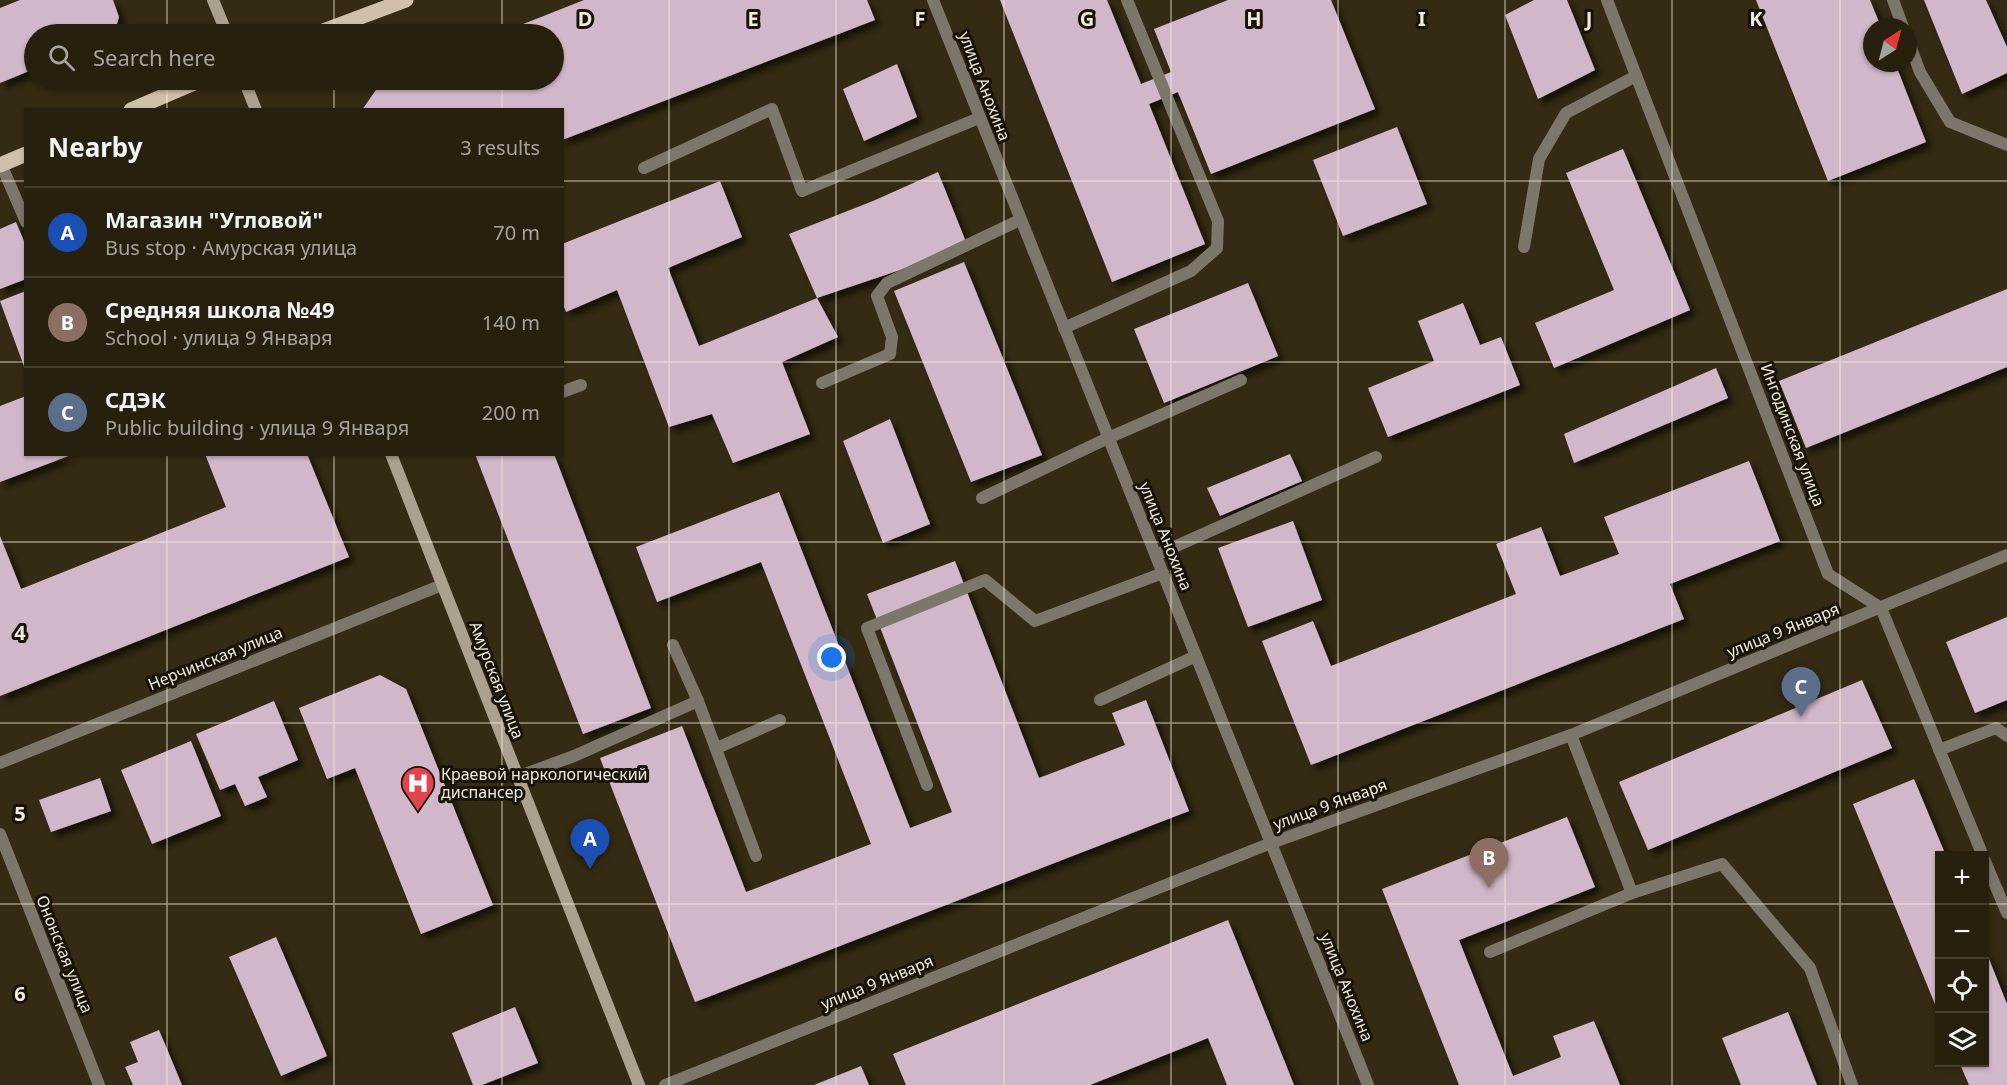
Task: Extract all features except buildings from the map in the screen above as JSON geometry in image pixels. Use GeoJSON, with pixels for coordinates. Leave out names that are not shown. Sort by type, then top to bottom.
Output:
{"type":"FeatureCollection","features":[{"type":"Feature","properties":{"kind":"main road"},"geometry":{"type":"LineString","coordinates":[[213,0],[223,24]]}},
{"type":"Feature","properties":{"kind":"main road"},"geometry":{"type":"LineString","coordinates":[[341,24],[405,0]]}},
{"type":"Feature","properties":{"kind":"main road"},"geometry":{"type":"LineString","coordinates":[[135,108],[177,90]]}},
{"type":"Feature","properties":{"kind":"main road"},"geometry":{"type":"LineString","coordinates":[[248,90],[255,108]]}},
{"type":"Feature","properties":{"kind":"main road"},"geometry":{"type":"LineString","coordinates":[[1,165],[24,155]]}},
{"type":"Feature","properties":{"kind":"main road","name":"Амурская улица"},"geometry":{"type":"LineString","coordinates":[[395,456],[442,585],[639,1085]]}},
{"type":"Feature","properties":{"kind":"street","name":"улица Анохина"},"geometry":{"type":"LineString","coordinates":[[933,0],[1368,1085]]}},
{"type":"Feature","properties":{"kind":"street"},"geometry":{"type":"LineString","coordinates":[[1064,328],[1191,271],[1217,248],[1218,221],[1127,0]]}},
{"type":"Feature","properties":{"kind":"street","name":"Ингодинская улица"},"geometry":{"type":"LineString","coordinates":[[1607,0],[1828,574],[1881,608]]}},
{"type":"Feature","properties":{"kind":"street"},"geometry":{"type":"LineString","coordinates":[[1893,0],[1900,18]]}},
{"type":"Feature","properties":{"kind":"street"},"geometry":{"type":"LineString","coordinates":[[1917,64],[1950,122],[2007,145]]}},
{"type":"Feature","properties":{"kind":"street"},"geometry":{"type":"LineString","coordinates":[[1524,247],[1539,159],[1566,113],[1636,76]]}},
{"type":"Feature","properties":{"kind":"street"},"geometry":{"type":"LineString","coordinates":[[644,168],[772,109],[802,191],[979,118]]}},
{"type":"Feature","properties":{"kind":"street"},"geometry":{"type":"LineString","coordinates":[[1,165],[24,217]]}},
{"type":"Feature","properties":{"kind":"street"},"geometry":{"type":"LineString","coordinates":[[822,383],[890,354],[892,337],[877,296],[887,283],[1020,220]]}},
{"type":"Feature","properties":{"kind":"street"},"geometry":{"type":"LineString","coordinates":[[982,498],[1108,438],[1241,380]]}},
{"type":"Feature","properties":{"kind":"street"},"geometry":{"type":"LineString","coordinates":[[564,391],[581,385]]}},
{"type":"Feature","properties":{"kind":"street"},"geometry":{"type":"LineString","coordinates":[[1156,555],[1376,457]]}},
{"type":"Feature","properties":{"kind":"street","name":"улица 9 Января"},"geometry":{"type":"LineString","coordinates":[[664,1085],[1271,843],[1571,735],[2007,555]]}},
{"type":"Feature","properties":{"kind":"street"},"geometry":{"type":"LineString","coordinates":[[927,785],[867,628],[985,580],[1035,621],[1163,573]]}},
{"type":"Feature","properties":{"kind":"street","name":"Нерчинская улица"},"geometry":{"type":"LineString","coordinates":[[0,763],[442,585]]}},
{"type":"Feature","properties":{"kind":"street"},"geometry":{"type":"LineString","coordinates":[[1881,608],[1981,851]]}},
{"type":"Feature","properties":{"kind":"street"},"geometry":{"type":"LineString","coordinates":[[673,645],[717,748],[756,856]]}},
{"type":"Feature","properties":{"kind":"street"},"geometry":{"type":"LineString","coordinates":[[1100,700],[1196,656]]}},
{"type":"Feature","properties":{"kind":"street"},"geometry":{"type":"LineString","coordinates":[[517,777],[574,756],[698,701]]}},
{"type":"Feature","properties":{"kind":"street"},"geometry":{"type":"LineString","coordinates":[[717,748],[780,720]]}},
{"type":"Feature","properties":{"kind":"street"},"geometry":{"type":"LineString","coordinates":[[1939,750],[1996,728],[2007,736]]}},
{"type":"Feature","properties":{"kind":"street"},"geometry":{"type":"LineString","coordinates":[[1571,735],[1632,893]]}},
{"type":"Feature","properties":{"kind":"street","name":"Ононская улица"},"geometry":{"type":"LineString","coordinates":[[0,834],[99,1085]]}},
{"type":"Feature","properties":{"kind":"street"},"geometry":{"type":"LineString","coordinates":[[1490,952],[1632,893],[1722,864],[1810,968],[1852,1085]]}},
{"type":"Feature","properties":{"kind":"street"},"geometry":{"type":"LineString","coordinates":[[1989,869],[2007,913]]}},
{"type":"Feature","properties":{"kind":"place","name":"СДЭК"},"geometry":{"type":"Point","coordinates":[1801,717]}},
{"type":"Feature","properties":{"kind":"place","name":"Краевой наркологический диспансер"},"geometry":{"type":"Point","coordinates":[418,812]}},
{"type":"Feature","properties":{"kind":"place","name":"Магазин \"Угловой\""},"geometry":{"type":"Point","coordinates":[590,869]}},
{"type":"Feature","properties":{"kind":"place","name":"Средняя школа №49"},"geometry":{"type":"Point","coordinates":[1489,888]}}]}
